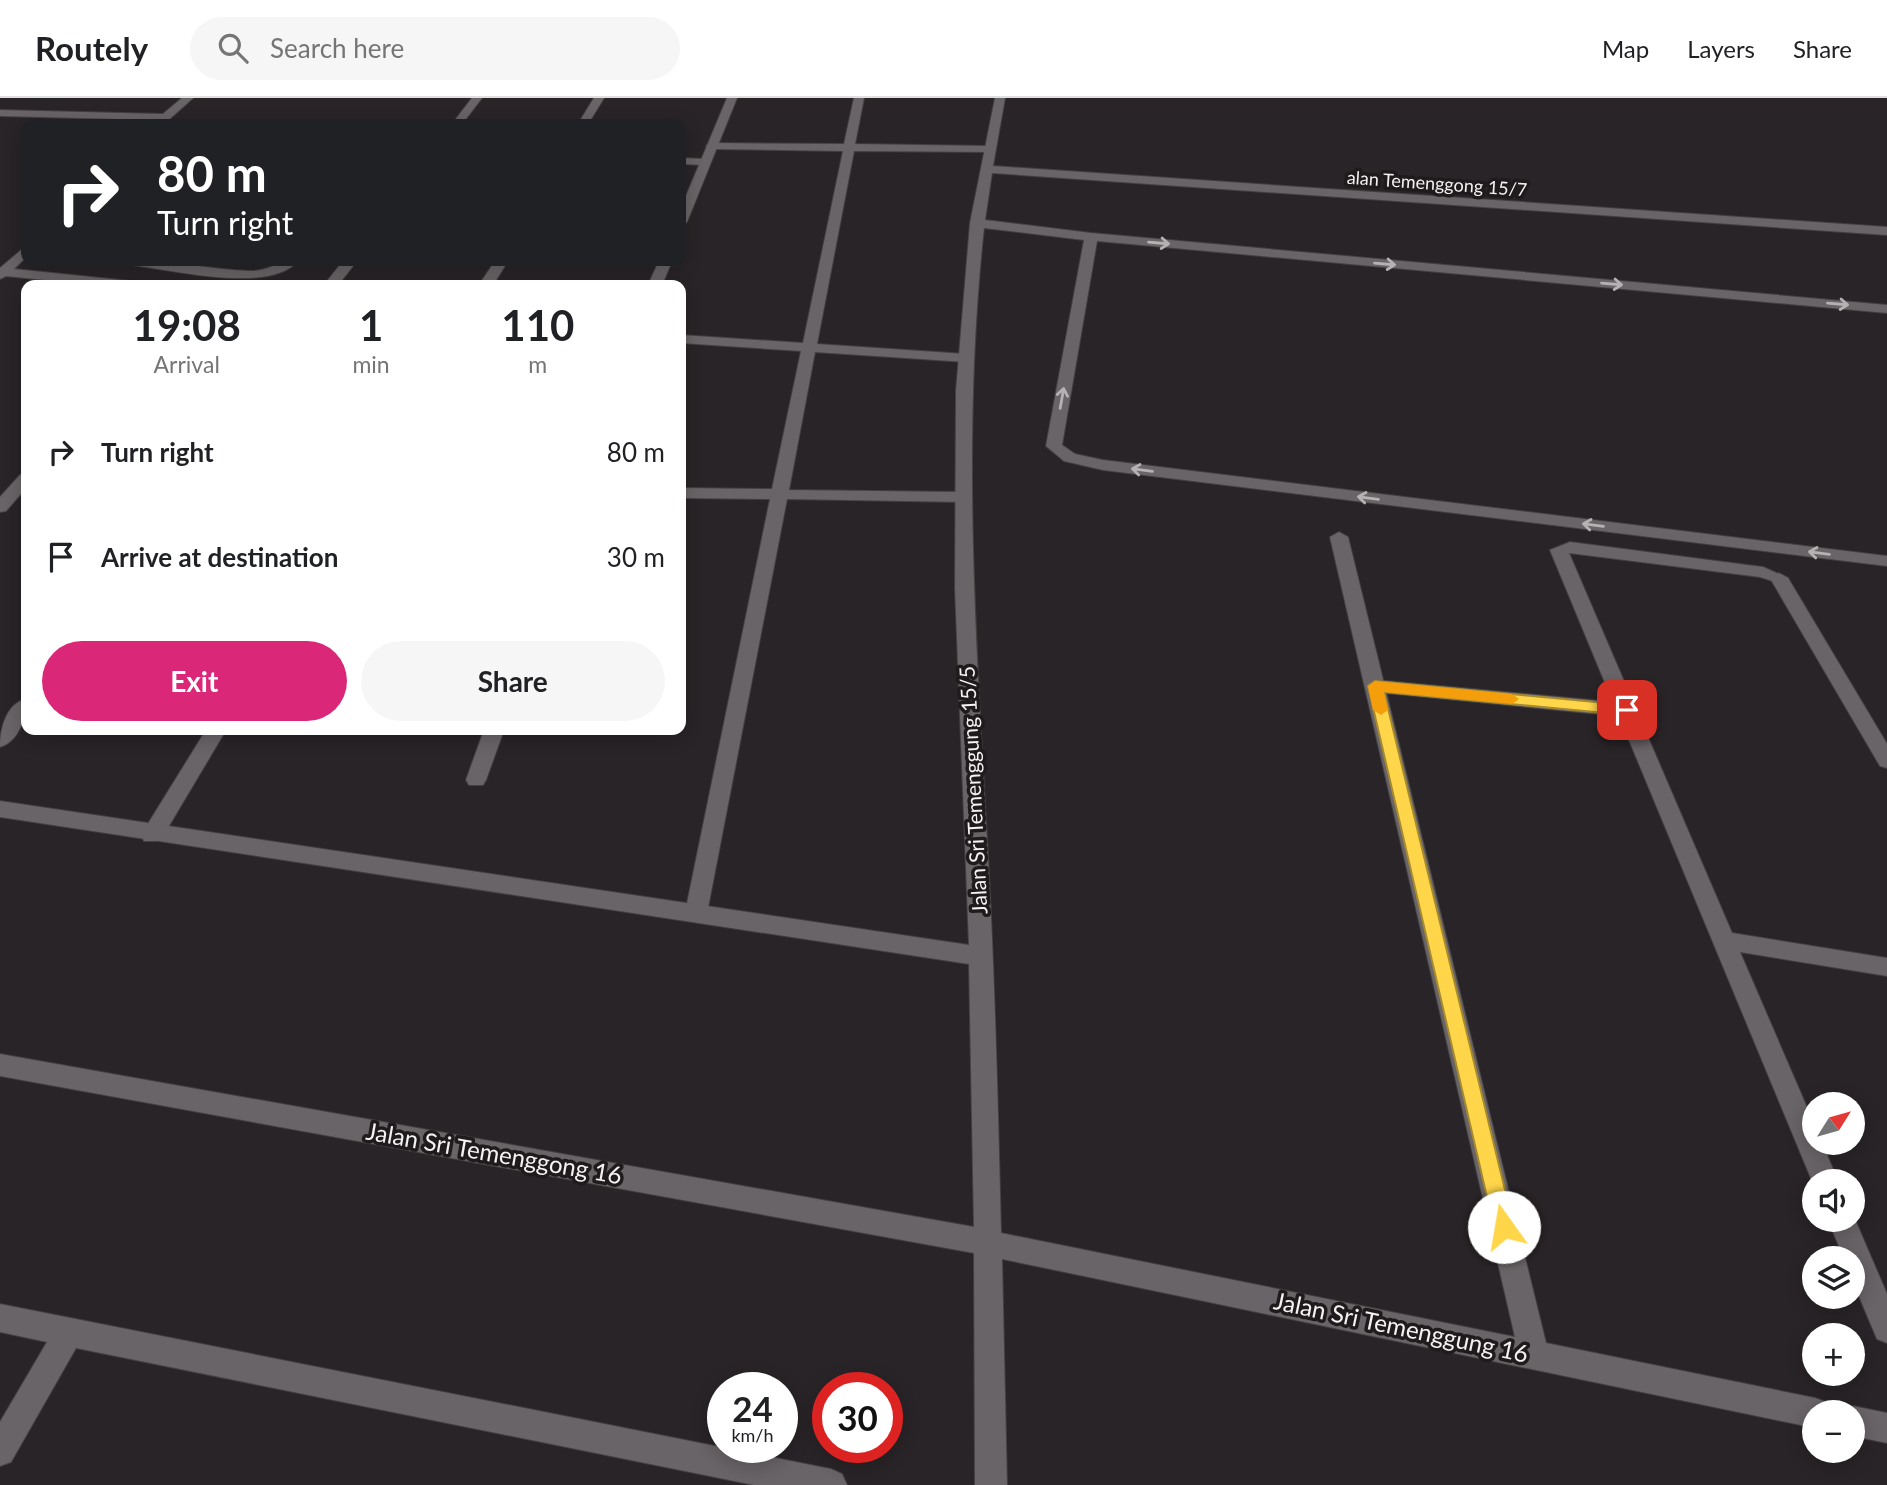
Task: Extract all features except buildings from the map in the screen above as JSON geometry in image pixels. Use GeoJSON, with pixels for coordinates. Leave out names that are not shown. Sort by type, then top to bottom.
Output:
{"type":"FeatureCollection","features":[{"type":"Feature","properties":{"kind":"street"},"geometry":{"type":"LineString","coordinates":[[162,119],[188,98]]}},
{"type":"Feature","properties":{"kind":"street"},"geometry":{"type":"LineString","coordinates":[[461,119],[477,98]]}},
{"type":"Feature","properties":{"kind":"street"},"geometry":{"type":"LineString","coordinates":[[586,119],[599,98]]}},
{"type":"Feature","properties":{"kind":"street"},"geometry":{"type":"LineString","coordinates":[[686,210],[732,98]]}},
{"type":"Feature","properties":{"kind":"street"},"geometry":{"type":"LineString","coordinates":[[696,913],[859,98]]}},
{"type":"Feature","properties":{"kind":"street","name":"Jalan Sri Temenggung 15/5"},"geometry":{"type":"LineString","coordinates":[[991,1485],[981,956],[961,497],[969,288],[984,169],[1000,98]]}},
{"type":"Feature","properties":{"kind":"street"},"geometry":{"type":"LineString","coordinates":[[0,113],[138,119]]}},
{"type":"Feature","properties":{"kind":"street"},"geometry":{"type":"LineString","coordinates":[[712,146],[989,149]]}},
{"type":"Feature","properties":{"kind":"street"},"geometry":{"type":"LineString","coordinates":[[686,161],[705,162]]}},
{"type":"Feature","properties":{"kind":"street","name":"alan Temenggong 15/7"},"geometry":{"type":"LineString","coordinates":[[984,169],[1887,231]]}},
{"type":"Feature","properties":{"kind":"street"},"geometry":{"type":"LineString","coordinates":[[976,223],[1091,237],[1887,309]]}},
{"type":"Feature","properties":{"kind":"street"},"geometry":{"type":"LineString","coordinates":[[1091,237],[1054,446],[1070,458],[1103,466],[1887,561]]}},
{"type":"Feature","properties":{"kind":"street"},"geometry":{"type":"LineString","coordinates":[[1,274],[21,255]]}},
{"type":"Feature","properties":{"kind":"street"},"geometry":{"type":"LineString","coordinates":[[190,266],[251,275],[271,273],[286,266]]}},
{"type":"Feature","properties":{"kind":"street"},"geometry":{"type":"LineString","coordinates":[[335,280],[346,266]]}},
{"type":"Feature","properties":{"kind":"street"},"geometry":{"type":"LineString","coordinates":[[1,274],[71,280]]}},
{"type":"Feature","properties":{"kind":"street"},"geometry":{"type":"LineString","coordinates":[[686,339],[966,358]]}},
{"type":"Feature","properties":{"kind":"street"},"geometry":{"type":"LineString","coordinates":[[0,507],[21,484]]}},
{"type":"Feature","properties":{"kind":"street"},"geometry":{"type":"LineString","coordinates":[[686,493],[961,497]]}},
{"type":"Feature","properties":{"kind":"street"},"geometry":{"type":"LineString","coordinates":[[1339,537],[1534,1356]]}},
{"type":"Feature","properties":{"kind":"street"},"geometry":{"type":"LineString","coordinates":[[1820,1169],[1559,551],[1570,547],[1584,548],[1763,572],[1779,578],[1884,750]]}},
{"type":"Feature","properties":{"kind":"street"},"geometry":{"type":"LineString","coordinates":[[1375,686],[1627,710]]}},
{"type":"Feature","properties":{"kind":"street"},"geometry":{"type":"LineString","coordinates":[[0,740],[21,712]]}},
{"type":"Feature","properties":{"kind":"street"},"geometry":{"type":"LineString","coordinates":[[152,835],[213,735]]}},
{"type":"Feature","properties":{"kind":"street"},"geometry":{"type":"LineString","coordinates":[[476,780],[492,735]]}},
{"type":"Feature","properties":{"kind":"street"},"geometry":{"type":"LineString","coordinates":[[0,810],[152,835],[981,956]]}},
{"type":"Feature","properties":{"kind":"street"},"geometry":{"type":"LineString","coordinates":[[1726,941],[1887,967]]}},
{"type":"Feature","properties":{"kind":"street","name":"Jalan Sri Temenggong 16"},"geometry":{"type":"LineString","coordinates":[[0,1065],[988,1243]]}},
{"type":"Feature","properties":{"kind":"street"},"geometry":{"type":"LineString","coordinates":[[1847,1232],[1887,1329]]}},
{"type":"Feature","properties":{"kind":"street","name":"Jalan Sri Temenggung 16"},"geometry":{"type":"LineString","coordinates":[[988,1243],[1802,1410]]}},
{"type":"Feature","properties":{"kind":"street"},"geometry":{"type":"LineString","coordinates":[[0,1318],[831,1485]]}},
{"type":"Feature","properties":{"kind":"street"},"geometry":{"type":"LineString","coordinates":[[0,1451],[69,1332]]}},
{"type":"Feature","properties":{"kind":"street"},"geometry":{"type":"LineString","coordinates":[[1865,1423],[1887,1428]]}},
{"type":"Feature","properties":{"kind":"slow traffic"},"geometry":{"type":"LineString","coordinates":[[1381,710],[1375,686],[1512,699]]}},
{"type":"Feature","properties":{"kind":"route"},"geometry":{"type":"LineString","coordinates":[[1504,1227],[1375,686],[1627,710]]}}]}
